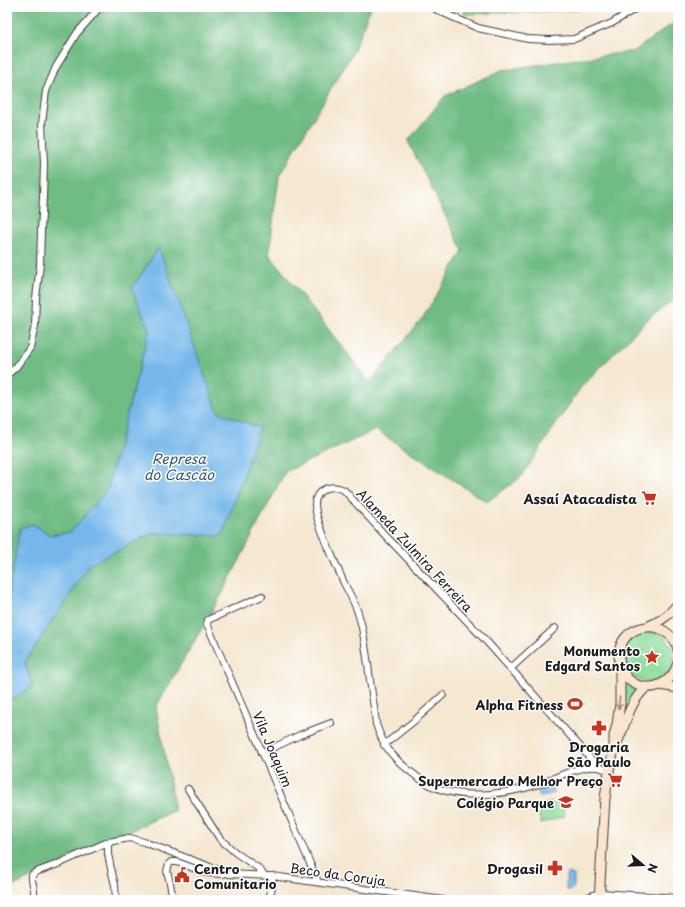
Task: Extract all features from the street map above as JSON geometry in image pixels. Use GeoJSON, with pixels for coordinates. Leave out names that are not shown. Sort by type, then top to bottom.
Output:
{"type":"FeatureCollection","features":[{"type":"Feature","properties":{"kind":"main road"},"geometry":{"type":"LineString","coordinates":[[599,897],[605,798],[620,704],[619,651],[625,638],[636,629],[649,626],[663,620],[678,604]]}},
{"type":"Feature","properties":{"kind":"main road"},"geometry":{"type":"LineString","coordinates":[[649,626],[660,628],[677,642]]}},
{"type":"Feature","properties":{"kind":"main road"},"geometry":{"type":"LineString","coordinates":[[660,685],[669,679],[676,670],[678,663]]}},
{"type":"Feature","properties":{"kind":"main road"},"geometry":{"type":"LineString","coordinates":[[620,664],[625,676],[635,684],[646,687],[660,685],[678,688]]}},
{"type":"Feature","properties":{"kind":"main road"},"geometry":{"type":"LineString","coordinates":[[614,749],[620,738],[629,711],[638,696],[646,687]]}},
{"type":"Feature","properties":{"kind":"street"},"geometry":{"type":"LineString","coordinates":[[7,375],[16,367],[30,348],[35,326],[43,198],[44,163],[42,123],[46,91],[56,67],[77,32],[100,7]]}},
{"type":"Feature","properties":{"kind":"street"},"geometry":{"type":"LineString","coordinates":[[432,7],[478,28],[528,39],[550,40],[574,39],[612,23],[638,7]]}},
{"type":"Feature","properties":{"kind":"street","name":"Alameda Zulmira Ferreira"},"geometry":{"type":"LineString","coordinates":[[598,767],[487,642],[344,490],[339,487],[331,487],[319,493],[315,502],[316,514],[333,560],[358,612],[363,630],[376,724],[379,735],[384,745],[401,764],[426,783],[439,789],[460,794],[494,793],[524,788],[589,767],[598,767],[609,771]]}},
{"type":"Feature","properties":{"kind":"street","name":"Vila Joaquim"},"geometry":{"type":"LineString","coordinates":[[262,596],[210,619],[207,622],[318,882]]}},
{"type":"Feature","properties":{"kind":"street"},"geometry":{"type":"LineString","coordinates":[[510,669],[555,628]]}},
{"type":"Feature","properties":{"kind":"street"},"geometry":{"type":"LineString","coordinates":[[384,745],[414,722],[443,695]]}},
{"type":"Feature","properties":{"kind":"street"},"geometry":{"type":"LineString","coordinates":[[262,753],[300,735],[331,723]]}},
{"type":"Feature","properties":{"kind":"street"},"geometry":{"type":"LineString","coordinates":[[188,789],[220,839],[236,854],[258,868],[264,875]]}},
{"type":"Feature","properties":{"kind":"street","name":"Beco da Coruja"},"geometry":{"type":"LineString","coordinates":[[28,900],[34,895],[31,878],[36,872],[108,842],[130,838],[229,874],[264,875],[443,900]]}},
{"type":"Feature","properties":{"kind":"street"},"geometry":{"type":"LineString","coordinates":[[108,842],[108,854],[115,885],[116,900]]}},
{"type":"Feature","properties":{"kind":"street"},"geometry":{"type":"LineString","coordinates":[[173,900],[166,871],[169,864],[172,862],[177,862],[207,873],[229,874]]}},
{"type":"Feature","properties":{"kind":"street"},"geometry":{"type":"LineString","coordinates":[[269,900],[272,887],[272,876]]}},
{"type":"Feature","properties":{"kind":"street"},"geometry":{"type":"LineString","coordinates":[[580,900],[599,897],[678,898]]}},
{"type":"Feature","properties":{"kind":"green space"},"geometry":{"type":"Polygon","coordinates":[[[7,7],[371,7],[352,54],[279,176],[269,254],[370,382],[422,319],[463,251],[408,141],[445,96],[502,70],[634,51],[678,20],[678,297],[648,319],[581,387],[521,477],[487,502],[376,430],[285,472],[223,592],[156,707],[175,810],[7,889],[7,703],[32,687],[25,662],[90,564],[154,533],[222,536],[260,428],[218,412],[158,249],[132,288],[149,331],[107,490],[71,532],[50,535],[33,524],[7,603],[7,7]]]}},
{"type":"Feature","properties":{"kind":"green space"},"geometry":{"type":"Polygon","coordinates":[[[464,7],[595,7],[595,9],[465,14],[464,7]]]}},
{"type":"Feature","properties":{"kind":"green space"},"geometry":{"type":"Polygon","coordinates":[[[649,632],[658,634],[669,643],[674,657],[672,666],[663,677],[649,682],[640,680],[629,671],[624,657],[626,648],[635,637],[649,632]]]}},
{"type":"Feature","properties":{"kind":"green space"},"geometry":{"type":"Polygon","coordinates":[[[623,681],[640,689],[617,736],[623,681]]]}},
{"type":"Feature","properties":{"kind":"green space"},"geometry":{"type":"Polygon","coordinates":[[[561,800],[565,816],[541,823],[537,806],[561,800]]]}},
{"type":"Feature","properties":{"kind":"water","name":"Represa do Cascão"},"geometry":{"type":"Polygon","coordinates":[[[159,248],[218,412],[260,428],[222,536],[154,533],[90,564],[25,662],[32,687],[7,703],[7,603],[20,528],[33,524],[50,535],[71,532],[107,490],[149,331],[132,288],[159,248]]]}},
{"type":"Feature","properties":{"kind":"water"},"geometry":{"type":"Polygon","coordinates":[[[552,786],[554,793],[540,798],[538,791],[552,786]]]}},
{"type":"Feature","properties":{"kind":"water"},"geometry":{"type":"Polygon","coordinates":[[[569,873],[574,875],[574,887],[569,891],[566,889],[566,875],[569,873]]]}},
{"type":"Feature","properties":{"kind":"place","name":"Assaí Atacadista"},"geometry":{"type":"Point","coordinates":[649,498]}},
{"type":"Feature","properties":{"kind":"place","name":"Monumento Edgard Santos"},"geometry":{"type":"Point","coordinates":[652,657]}},
{"type":"Feature","properties":{"kind":"place","name":"Alpha Fitness"},"geometry":{"type":"Point","coordinates":[575,704]}},
{"type":"Feature","properties":{"kind":"place","name":"Drogaria São Paulo"},"geometry":{"type":"Point","coordinates":[599,728]}},
{"type":"Feature","properties":{"kind":"place","name":"Supermercado Melhor Preço"},"geometry":{"type":"Point","coordinates":[615,780]}},
{"type":"Feature","properties":{"kind":"place","name":"Colégio Parque"},"geometry":{"type":"Point","coordinates":[566,802]}},
{"type":"Feature","properties":{"kind":"place","name":"Drogasil"},"geometry":{"type":"Point","coordinates":[555,868]}},
{"type":"Feature","properties":{"kind":"place","name":"Centro Comunitario"},"geometry":{"type":"Point","coordinates":[182,875]}}]}
